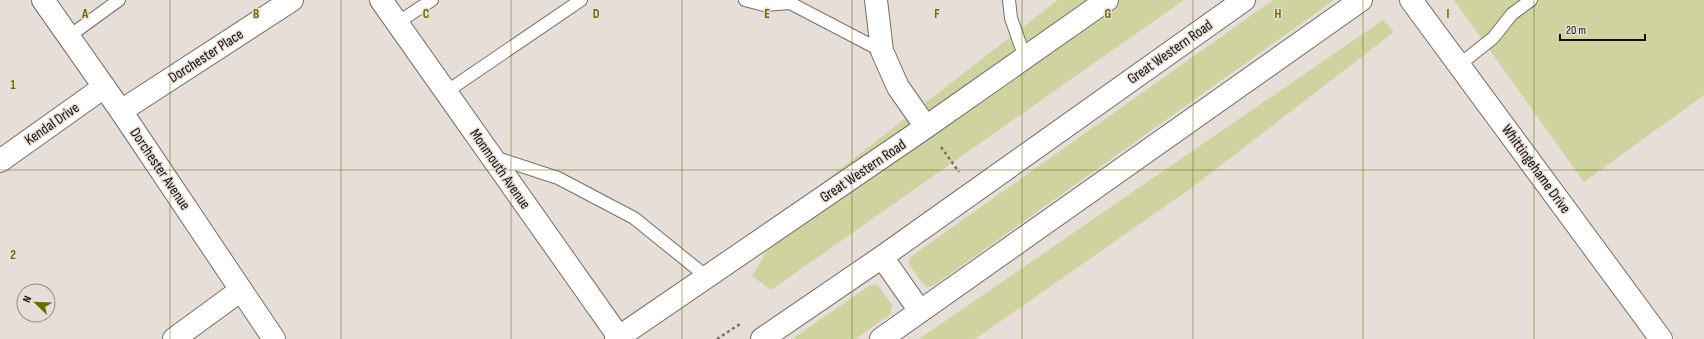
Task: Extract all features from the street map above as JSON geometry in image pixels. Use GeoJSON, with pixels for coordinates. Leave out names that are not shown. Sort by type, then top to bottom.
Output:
{"type":"FeatureCollection","features":[{"type":"Feature","properties":{"kind":"street","name":"Dorchester Avenue"},"geometry":{"type":"LineString","coordinates":[[43,0],[121,111],[274,339]]}},
{"type":"Feature","properties":{"kind":"street","name":"Dorchester Place"},"geometry":{"type":"LineString","coordinates":[[121,111],[292,0]]}},
{"type":"Feature","properties":{"kind":"street","name":"Monmouth Avenue"},"geometry":{"type":"LineString","coordinates":[[381,0],[618,338]]}},
{"type":"Feature","properties":{"kind":"street"},"geometry":{"type":"LineString","coordinates":[[876,0],[882,51],[898,87],[926,127]]}},
{"type":"Feature","properties":{"kind":"street","name":"Great Western Road"},"geometry":{"type":"LineString","coordinates":[[618,338],[926,127],[1107,0]]}},
{"type":"Feature","properties":{"kind":"street","name":"Great Western Road"},"geometry":{"type":"LineString","coordinates":[[762,339],[882,257],[1244,0]]}},
{"type":"Feature","properties":{"kind":"street"},"geometry":{"type":"LineString","coordinates":[[880,339],[1361,0]]}},
{"type":"Feature","properties":{"kind":"street","name":"Whittingehame Drive"},"geometry":{"type":"LineString","coordinates":[[1411,0],[1661,339]]}},
{"type":"Feature","properties":{"kind":"street","name":"Kendal Drive"},"geometry":{"type":"LineString","coordinates":[[0,161],[104,87]]}},
{"type":"Feature","properties":{"kind":"street"},"geometry":{"type":"LineString","coordinates":[[882,257],[920,311]]}},
{"type":"Feature","properties":{"kind":"street"},"geometry":{"type":"LineString","coordinates":[[174,339],[241,290]]}},
{"type":"Feature","properties":{"kind":"lane"},"geometry":{"type":"LineString","coordinates":[[68,37],[119,0]]}},
{"type":"Feature","properties":{"kind":"lane"},"geometry":{"type":"LineString","coordinates":[[397,23],[432,0]]}},
{"type":"Feature","properties":{"kind":"lane"},"geometry":{"type":"LineString","coordinates":[[446,92],[581,0]]}},
{"type":"Feature","properties":{"kind":"lane"},"geometry":{"type":"LineString","coordinates":[[745,0],[764,5],[790,3],[882,51]]}},
{"type":"Feature","properties":{"kind":"lane"},"geometry":{"type":"LineString","coordinates":[[1009,0],[1011,18],[1025,58]]}},
{"type":"Feature","properties":{"kind":"lane"},"geometry":{"type":"LineString","coordinates":[[1459,65],[1493,38],[1512,14],[1531,0]]}},
{"type":"Feature","properties":{"kind":"lane"},"geometry":{"type":"LineString","coordinates":[[491,156],[558,178],[634,218],[707,277]]}},
{"type":"Feature","properties":{"kind":"path"},"geometry":{"type":"LineString","coordinates":[[926,127],[974,192]]}},
{"type":"Feature","properties":{"kind":"green space"},"geometry":{"type":"Polygon","coordinates":[[[1058,0],[1184,0],[771,290],[752,276],[794,205],[1058,0]]]}},
{"type":"Feature","properties":{"kind":"green space"},"geometry":{"type":"Polygon","coordinates":[[[1273,0],[1334,0],[933,286],[927,287],[922,283],[909,264],[910,258],[916,253],[1273,0]]]}},
{"type":"Feature","properties":{"kind":"green space"},"geometry":{"type":"Polygon","coordinates":[[[1454,0],[1704,0],[1704,95],[1584,182],[1454,0]]]}},
{"type":"Feature","properties":{"kind":"green space"},"geometry":{"type":"Polygon","coordinates":[[[1383,20],[1394,32],[1190,189],[975,339],[919,339],[1383,20]]]}},
{"type":"Feature","properties":{"kind":"green space"},"geometry":{"type":"Polygon","coordinates":[[[874,284],[879,287],[892,305],[890,315],[855,339],[792,339],[869,286],[874,284]]]}}]}
